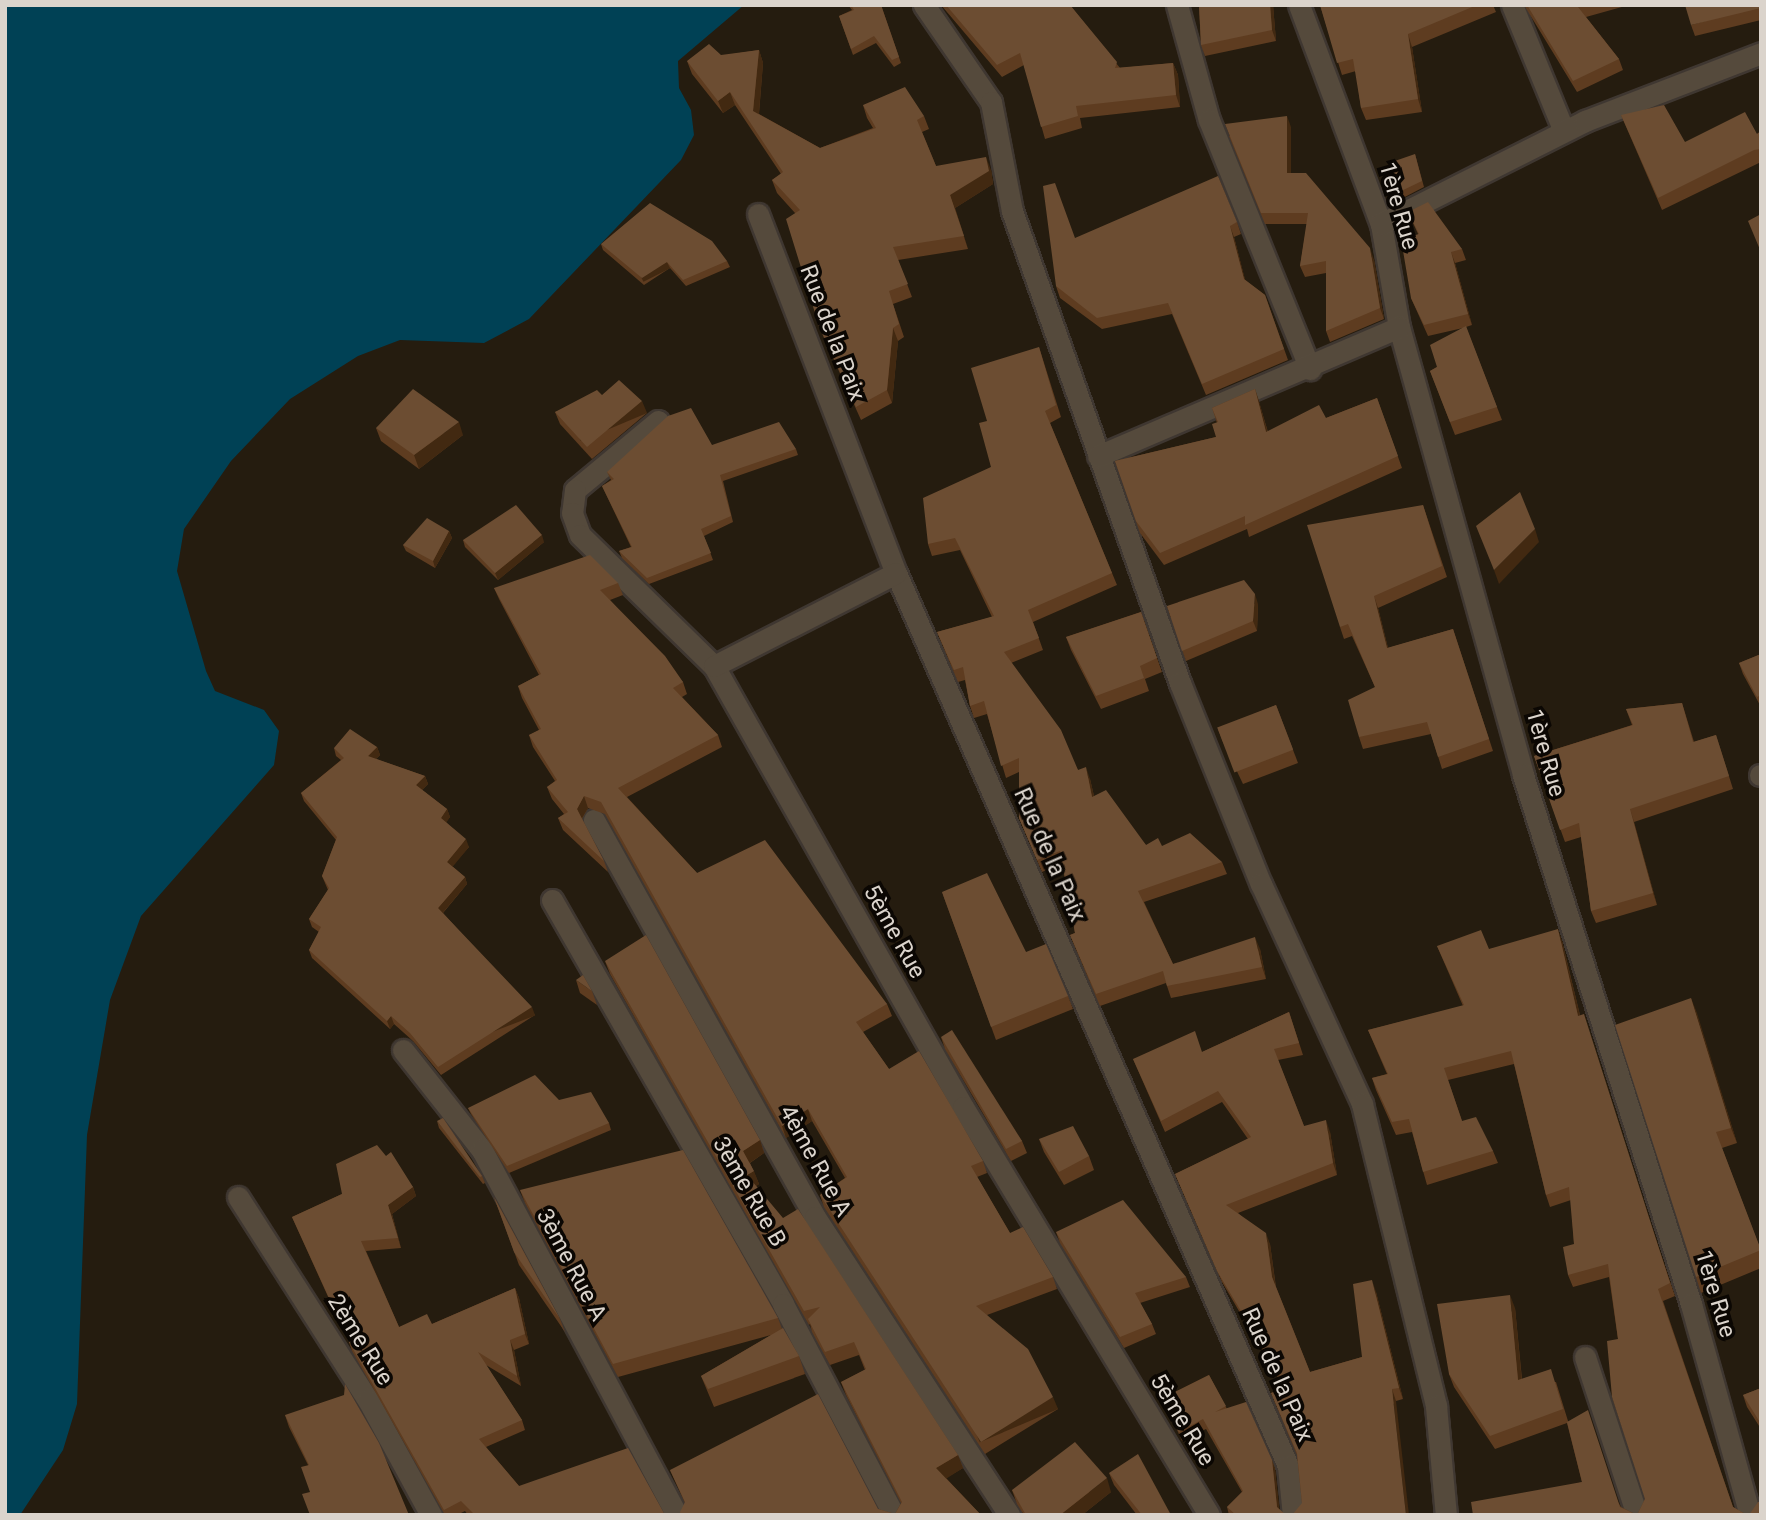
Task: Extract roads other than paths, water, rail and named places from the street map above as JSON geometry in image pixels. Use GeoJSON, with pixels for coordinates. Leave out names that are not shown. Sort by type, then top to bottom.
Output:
{"type":"FeatureCollection","features":[{"type":"Feature","properties":{"kind":"street"},"geometry":{"type":"LineString","coordinates":[[924,5],[991,102],[1012,211],[1098,456],[1246,846],[1362,1104],[1436,1406],[1446,1515]]}},
{"type":"Feature","properties":{"kind":"street"},"geometry":{"type":"LineString","coordinates":[[1177,5],[1209,120],[1310,369]]}},
{"type":"Feature","properties":{"kind":"street","name":"1ère Rue"},"geometry":{"type":"LineString","coordinates":[[1299,5],[1381,224],[1399,327],[1523,775],[1691,1304],[1750,1515]]}},
{"type":"Feature","properties":{"kind":"street"},"geometry":{"type":"LineString","coordinates":[[1512,5],[1564,131]]}},
{"type":"Feature","properties":{"kind":"street"},"geometry":{"type":"LineString","coordinates":[[1381,224],[1564,131],[1761,53]]}},
{"type":"Feature","properties":{"kind":"street","name":"Rue de la Paix"},"geometry":{"type":"LineString","coordinates":[[758,215],[896,573],[1289,1465],[1293,1515]]}},
{"type":"Feature","properties":{"kind":"street"},"geometry":{"type":"LineString","coordinates":[[1098,456],[1310,369],[1399,327]]}},
{"type":"Feature","properties":{"kind":"street","name":"5ème Rue"},"geometry":{"type":"LineString","coordinates":[[658,421],[575,490],[572,513],[580,534],[714,666],[963,1107],[1209,1515]]}},
{"type":"Feature","properties":{"kind":"street"},"geometry":{"type":"LineString","coordinates":[[714,666],[896,573]]}},
{"type":"Feature","properties":{"kind":"street","name":"4ème Rue A"},"geometry":{"type":"LineString","coordinates":[[594,820],[815,1217],[1009,1515]]}},
{"type":"Feature","properties":{"kind":"street","name":"3ème Rue B"},"geometry":{"type":"LineString","coordinates":[[552,900],[783,1304],[894,1515]]}},
{"type":"Feature","properties":{"kind":"street","name":"3ème Rue A"},"geometry":{"type":"LineString","coordinates":[[403,1050],[482,1150],[677,1515]]}},
{"type":"Feature","properties":{"kind":"street","name":"2ème Rue"},"geometry":{"type":"LineString","coordinates":[[238,1197],[368,1400],[430,1515]]}},
{"type":"Feature","properties":{"kind":"street"},"geometry":{"type":"LineString","coordinates":[[1585,1357],[1637,1515]]}},
{"type":"Feature","properties":{"kind":"water"},"geometry":{"type":"Polygon","coordinates":[[[5,5],[744,5],[678,61],[679,88],[691,110],[694,135],[681,160],[529,319],[484,343],[400,340],[358,356],[290,399],[231,461],[184,529],[177,571],[206,671],[215,691],[264,710],[279,731],[274,765],[141,916],[110,1000],[87,1135],[77,1404],[63,1450],[20,1515],[5,1515],[5,5]]]}}]}
